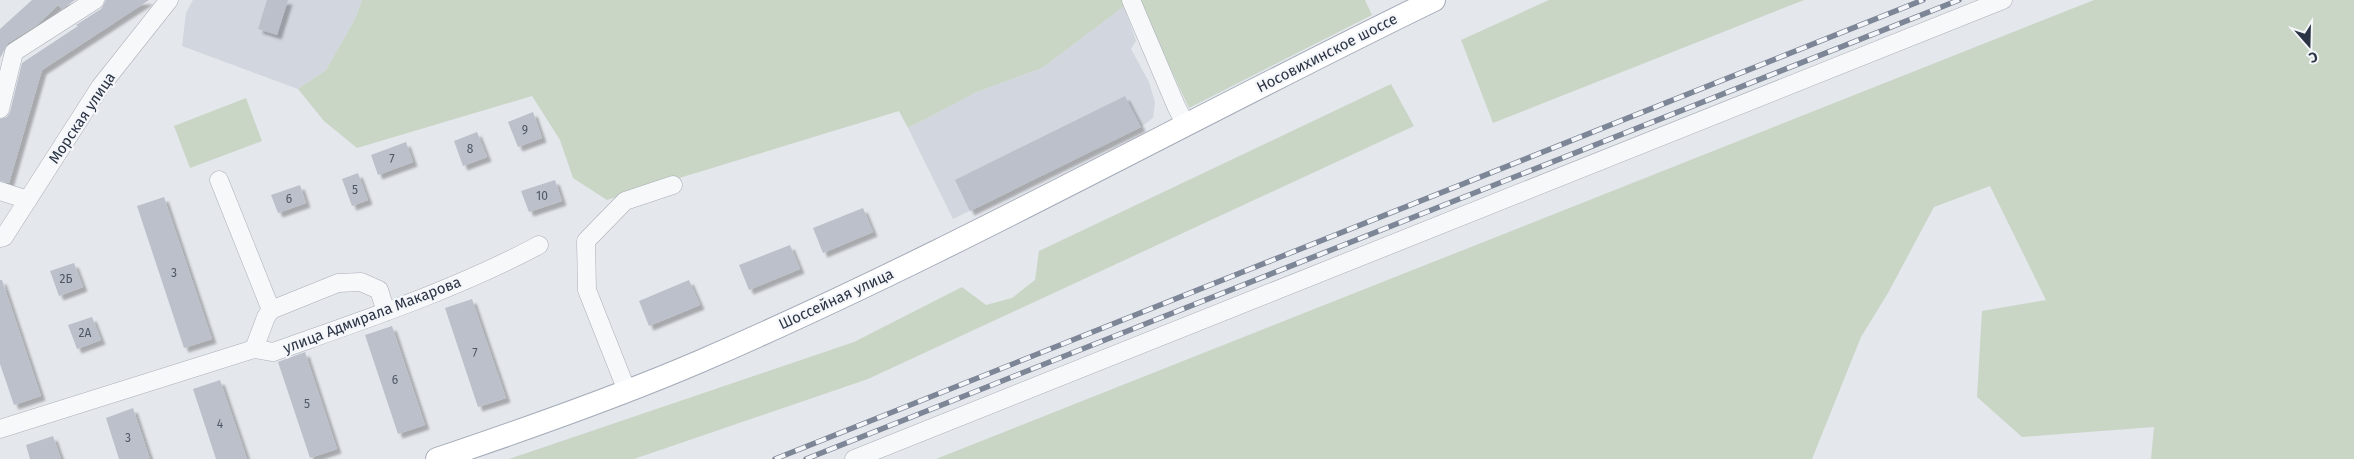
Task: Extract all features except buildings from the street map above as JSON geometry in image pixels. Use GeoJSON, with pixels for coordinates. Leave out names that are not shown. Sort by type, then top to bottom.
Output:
{"type":"FeatureCollection","features":[{"type":"Feature","properties":{"kind":"main road","name":"Носовихинское шоссе"},"geometry":{"type":"LineString","coordinates":[[1220,108],[1434,0]]}},
{"type":"Feature","properties":{"kind":"main road","name":"Шоссейная улица"},"geometry":{"type":"LineString","coordinates":[[437,459],[544,423],[627,391],[785,324],[925,257],[1220,108]]}},
{"type":"Feature","properties":{"kind":"street"},"geometry":{"type":"LineString","coordinates":[[0,110],[14,52],[95,0]]}},
{"type":"Feature","properties":{"kind":"street","name":"Морская улица"},"geometry":{"type":"LineString","coordinates":[[0,238],[4,236],[28,200],[100,87],[169,0]]}},
{"type":"Feature","properties":{"kind":"street"},"geometry":{"type":"LineString","coordinates":[[1131,0],[1177,108],[1186,124]]}},
{"type":"Feature","properties":{"kind":"street"},"geometry":{"type":"LineString","coordinates":[[854,459],[2003,0]]}},
{"type":"Feature","properties":{"kind":"street"},"geometry":{"type":"LineString","coordinates":[[218,180],[271,310]]}},
{"type":"Feature","properties":{"kind":"street"},"geometry":{"type":"LineString","coordinates":[[627,391],[587,290],[586,241],[626,201],[673,184]]}},
{"type":"Feature","properties":{"kind":"street"},"geometry":{"type":"LineString","coordinates":[[0,191],[28,200]]}},
{"type":"Feature","properties":{"kind":"street","name":"улица Адмирала Макарова"},"geometry":{"type":"LineString","coordinates":[[0,429],[254,349],[273,352],[386,312],[461,281],[539,245]]}},
{"type":"Feature","properties":{"kind":"street"},"geometry":{"type":"LineString","coordinates":[[254,349],[266,317],[271,310],[338,283],[361,282],[379,290],[386,312]]}},
{"type":"Feature","properties":{"kind":"shaded area"},"geometry":{"type":"Polygon","coordinates":[[[193,0],[362,0],[355,19],[326,70],[298,89],[182,46],[186,13],[193,0]]]}},
{"type":"Feature","properties":{"kind":"shaded area"},"geometry":{"type":"Polygon","coordinates":[[[1124,6],[1136,41],[1131,49],[1149,82],[1155,102],[1153,118],[1141,127],[953,219],[908,128],[977,92],[1042,68],[1124,6]]]}},
{"type":"Feature","properties":{"kind":"green space"},"geometry":{"type":"Polygon","coordinates":[[[362,0],[1131,1],[1042,68],[977,92],[908,128],[899,111],[607,200],[573,178],[560,140],[532,96],[357,148],[324,121],[298,89],[326,70],[355,19],[362,0]]]}},
{"type":"Feature","properties":{"kind":"green space"},"geometry":{"type":"Polygon","coordinates":[[[1138,0],[1365,0],[1372,15],[1189,108],[1138,0]]]}},
{"type":"Feature","properties":{"kind":"green space"},"geometry":{"type":"Polygon","coordinates":[[[1549,0],[1804,0],[1493,123],[1461,40],[1549,0]]]}},
{"type":"Feature","properties":{"kind":"green space"},"geometry":{"type":"Polygon","coordinates":[[[2094,0],[2354,0],[2354,459],[2151,459],[2154,427],[2022,437],[1977,397],[1982,311],[2046,300],[1990,186],[1934,207],[1888,293],[1861,337],[1812,459],[936,459],[2094,0]]]}},
{"type":"Feature","properties":{"kind":"green space"},"geometry":{"type":"Polygon","coordinates":[[[1391,84],[1414,126],[868,379],[634,459],[509,459],[854,342],[962,287],[986,305],[1012,298],[1035,280],[1039,251],[1391,84]]]}},
{"type":"Feature","properties":{"kind":"green space"},"geometry":{"type":"Polygon","coordinates":[[[246,98],[262,141],[190,168],[174,126],[246,98]]]}},
{"type":"Feature","properties":{"kind":"railway"},"geometry":{"type":"LineString","coordinates":[[775,459],[1923,0]]}},
{"type":"Feature","properties":{"kind":"railway"},"geometry":{"type":"LineString","coordinates":[[806,459],[1959,0]]}}]}
